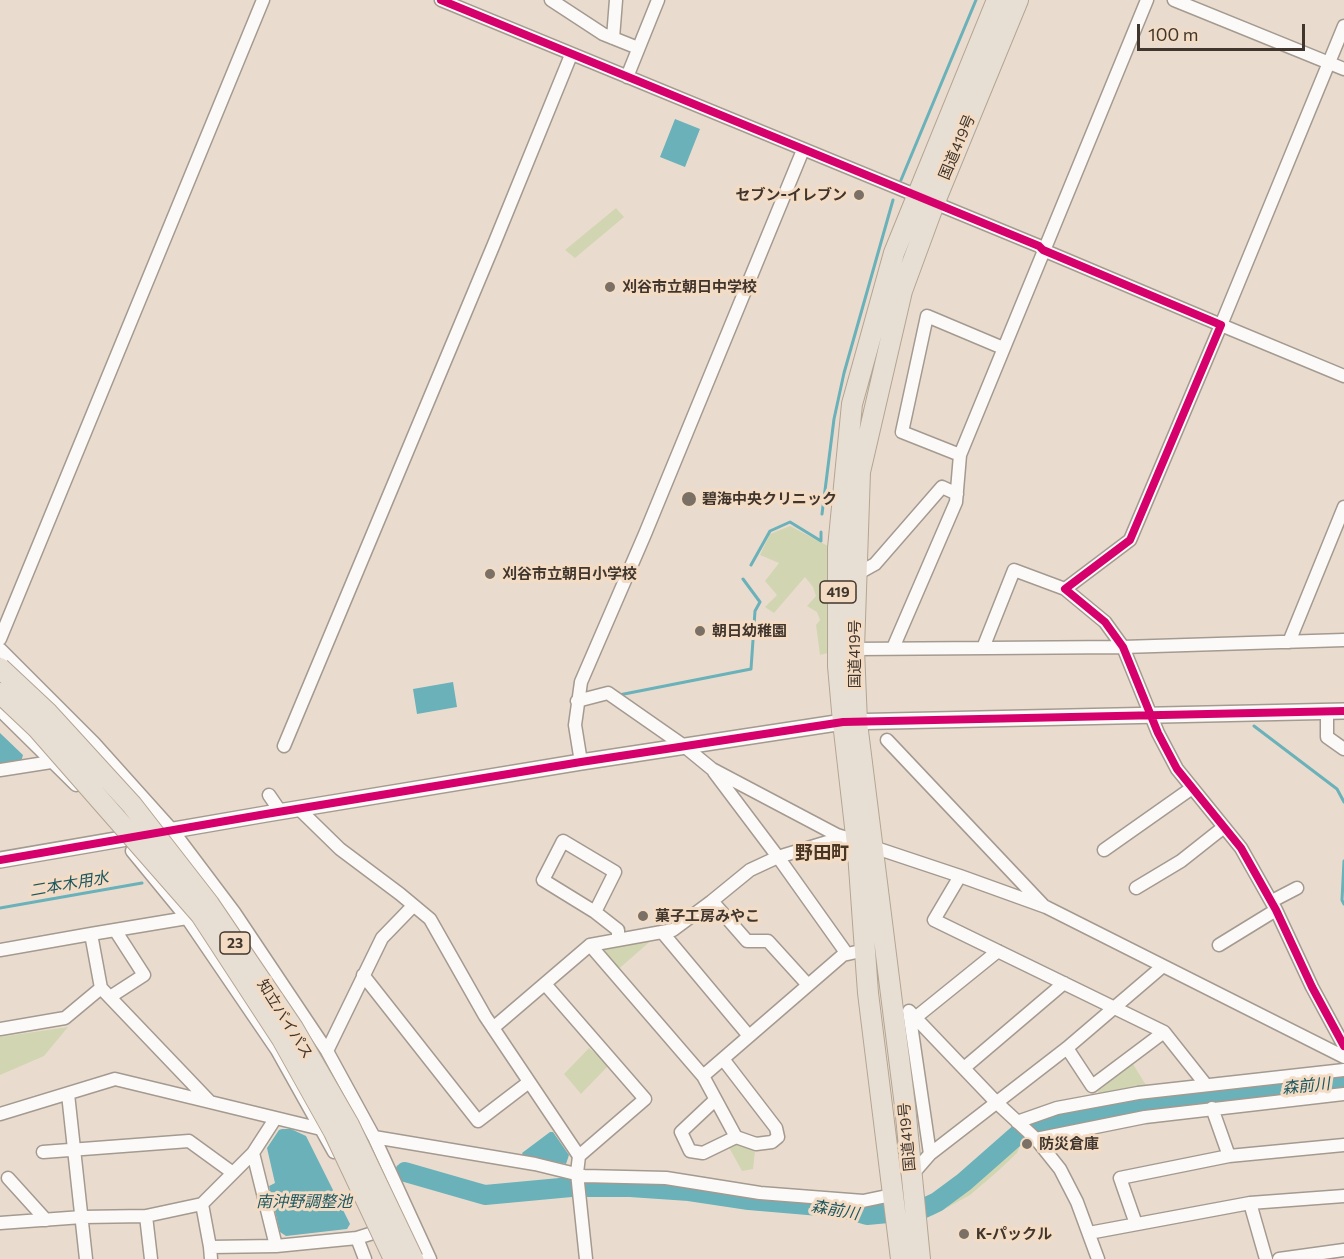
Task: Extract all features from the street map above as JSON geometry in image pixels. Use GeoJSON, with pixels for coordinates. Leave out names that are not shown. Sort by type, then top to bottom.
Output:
{"type":"FeatureCollection","features":[{"type":"Feature","properties":{"kind":"highway","name":"国道419号"},"geometry":{"type":"LineString","coordinates":[[913,1257],[892,1210],[856,952],[858,842],[850,722],[860,472],[925,200],[997,0]]}},
{"type":"Feature","properties":{"kind":"highway","name":"国道419号"},"geometry":{"type":"LineString","coordinates":[[850,722],[838,666],[838,548],[852,404],[894,253],[925,200],[1018,0]]}},
{"type":"Feature","properties":{"kind":"highway","name":"知立バイパス"},"geometry":{"type":"LineString","coordinates":[[0,668],[47,712],[132,805],[209,904],[293,1028],[349,1125],[413,1259]]}},
{"type":"Feature","properties":{"kind":"highway","name":"知立バイパス"},"geometry":{"type":"LineString","coordinates":[[0,693],[37,728],[201,915],[282,1039],[334,1132],[394,1259]]}},
{"type":"Feature","properties":{"kind":"highway","name":"国道419号"},"geometry":{"type":"LineString","coordinates":[[858,842],[905,1106],[913,1197],[913,1257]]}},
{"type":"Feature","properties":{"kind":"street"},"geometry":{"type":"LineString","coordinates":[[0,639],[263,0]]}},
{"type":"Feature","properties":{"kind":"street"},"geometry":{"type":"LineString","coordinates":[[441,0],[1039,246],[1043,250],[1344,376]]}},
{"type":"Feature","properties":{"kind":"street"},"geometry":{"type":"LineString","coordinates":[[551,0],[603,34],[638,48]]}},
{"type":"Feature","properties":{"kind":"street"},"geometry":{"type":"LineString","coordinates":[[613,38],[616,0]]}},
{"type":"Feature","properties":{"kind":"street"},"geometry":{"type":"LineString","coordinates":[[627,77],[658,0]]}},
{"type":"Feature","properties":{"kind":"street"},"geometry":{"type":"LineString","coordinates":[[893,648],[956,502],[960,455],[1147,0]]}},
{"type":"Feature","properties":{"kind":"street"},"geometry":{"type":"LineString","coordinates":[[1174,0],[1344,69]]}},
{"type":"Feature","properties":{"kind":"street"},"geometry":{"type":"LineString","coordinates":[[1065,589],[1130,540],[1344,26]]}},
{"type":"Feature","properties":{"kind":"street"},"geometry":{"type":"LineString","coordinates":[[284,746],[490,255],[571,55]]}},
{"type":"Feature","properties":{"kind":"street"},"geometry":{"type":"LineString","coordinates":[[581,762],[575,725],[580,682],[645,534],[802,150]]}},
{"type":"Feature","properties":{"kind":"street"},"geometry":{"type":"LineString","coordinates":[[960,455],[902,432],[927,316],[1003,348]]}},
{"type":"Feature","properties":{"kind":"street"},"geometry":{"type":"LineString","coordinates":[[857,574],[875,564],[942,487],[957,494]]}},
{"type":"Feature","properties":{"kind":"street"},"geometry":{"type":"LineString","coordinates":[[1289,642],[1344,507]]}},
{"type":"Feature","properties":{"kind":"street"},"geometry":{"type":"LineString","coordinates":[[983,648],[1014,570],[1065,589],[1104,622],[1123,647],[1158,733],[1177,769],[1241,848],[1274,905],[1312,987],[1344,1046]]}},
{"type":"Feature","properties":{"kind":"street"},"geometry":{"type":"LineString","coordinates":[[854,649],[1123,647],[1344,640]]}},
{"type":"Feature","properties":{"kind":"street"},"geometry":{"type":"LineString","coordinates":[[0,649],[132,780],[234,912],[327,1051],[374,1137],[430,1259]]}},
{"type":"Feature","properties":{"kind":"street"},"geometry":{"type":"LineString","coordinates":[[577,701],[608,693],[684,746],[712,769],[858,842],[1046,907],[1344,1057]]}},
{"type":"Feature","properties":{"kind":"street"},"geometry":{"type":"LineString","coordinates":[[0,710],[72,780],[187,918],[277,1050],[321,1129],[373,1233],[383,1259]]}},
{"type":"Feature","properties":{"kind":"street"},"geometry":{"type":"LineString","coordinates":[[1327,711],[1327,737],[1344,749]]}},
{"type":"Feature","properties":{"kind":"street"},"geometry":{"type":"LineString","coordinates":[[0,860],[581,762],[850,722],[1344,711]]}},
{"type":"Feature","properties":{"kind":"street"},"geometry":{"type":"LineString","coordinates":[[887,740],[1046,907]]}},
{"type":"Feature","properties":{"kind":"street"},"geometry":{"type":"LineString","coordinates":[[0,770],[51,762]]}},
{"type":"Feature","properties":{"kind":"street"},"geometry":{"type":"LineString","coordinates":[[712,769],[778,857],[856,952]]}},
{"type":"Feature","properties":{"kind":"street"},"geometry":{"type":"LineString","coordinates":[[1104,850],[1192,788]]}},
{"type":"Feature","properties":{"kind":"street"},"geometry":{"type":"LineString","coordinates":[[269,795],[280,812]]}},
{"type":"Feature","properties":{"kind":"street"},"geometry":{"type":"LineString","coordinates":[[298,808],[340,849],[430,919],[493,1028],[579,1156],[579,1195],[586,1259]]}},
{"type":"Feature","properties":{"kind":"street"},"geometry":{"type":"LineString","coordinates":[[1136,888],[1181,861],[1224,826]]}},
{"type":"Feature","properties":{"kind":"street"},"geometry":{"type":"LineString","coordinates":[[595,912],[615,872],[563,841],[543,880],[595,912],[618,930],[618,940]]}},
{"type":"Feature","properties":{"kind":"street"},"geometry":{"type":"LineString","coordinates":[[493,1028],[590,945],[673,930],[750,870],[778,857],[858,842]]}},
{"type":"Feature","properties":{"kind":"street"},"geometry":{"type":"LineString","coordinates":[[960,876],[934,920],[1164,1032],[1206,1085]]}},
{"type":"Feature","properties":{"kind":"street"},"geometry":{"type":"LineString","coordinates":[[1219,945],[1297,888]]}},
{"type":"Feature","properties":{"kind":"street"},"geometry":{"type":"LineString","coordinates":[[712,901],[747,941],[768,941],[808,985]]}},
{"type":"Feature","properties":{"kind":"street"},"geometry":{"type":"LineString","coordinates":[[327,1051],[382,938],[413,906]]}},
{"type":"Feature","properties":{"kind":"street"},"geometry":{"type":"LineString","coordinates":[[0,950],[187,918]]}},
{"type":"Feature","properties":{"kind":"street"},"geometry":{"type":"LineString","coordinates":[[110,997],[144,975],[115,930]]}},
{"type":"Feature","properties":{"kind":"street"},"geometry":{"type":"LineString","coordinates":[[662,932],[749,1036]]}},
{"type":"Feature","properties":{"kind":"street"},"geometry":{"type":"LineString","coordinates":[[91,934],[100,988],[210,1102]]}},
{"type":"Feature","properties":{"kind":"street"},"geometry":{"type":"LineString","coordinates":[[590,945],[703,1076],[736,1137],[756,1144],[772,1142],[778,1137],[776,1128],[723,1059]]}},
{"type":"Feature","properties":{"kind":"street"},"geometry":{"type":"LineString","coordinates":[[915,1018],[998,951]]}},
{"type":"Feature","properties":{"kind":"street"},"geometry":{"type":"LineString","coordinates":[[703,1076],[843,954],[856,952]]}},
{"type":"Feature","properties":{"kind":"street"},"geometry":{"type":"LineString","coordinates":[[910,1178],[930,1154],[1066,1048],[1163,966]]}},
{"type":"Feature","properties":{"kind":"street"},"geometry":{"type":"LineString","coordinates":[[363,975],[478,1121],[529,1082]]}},
{"type":"Feature","properties":{"kind":"street"},"geometry":{"type":"LineString","coordinates":[[964,1068],[1064,983]]}},
{"type":"Feature","properties":{"kind":"street"},"geometry":{"type":"LineString","coordinates":[[545,984],[645,1100],[579,1156]]}},
{"type":"Feature","properties":{"kind":"street"},"geometry":{"type":"LineString","coordinates":[[0,1029],[65,1018],[100,988]]}},
{"type":"Feature","properties":{"kind":"street"},"geometry":{"type":"LineString","coordinates":[[930,1154],[909,1011],[996,1102],[1036,1138],[1059,1170],[1077,1202],[1098,1259]]}},
{"type":"Feature","properties":{"kind":"street"},"geometry":{"type":"LineString","coordinates":[[1066,1048],[1092,1086],[1164,1032]]}},
{"type":"Feature","properties":{"kind":"street"},"geometry":{"type":"LineString","coordinates":[[1017,1122],[1056,1108],[1138,1093],[1344,1070]]}},
{"type":"Feature","properties":{"kind":"street"},"geometry":{"type":"LineString","coordinates":[[0,1114],[115,1079],[321,1129]]}},
{"type":"Feature","properties":{"kind":"street"},"geometry":{"type":"LineString","coordinates":[[68,1094],[86,1259]]}},
{"type":"Feature","properties":{"kind":"street"},"geometry":{"type":"LineString","coordinates":[[1036,1138],[1145,1117],[1344,1094]]}},
{"type":"Feature","properties":{"kind":"street"},"geometry":{"type":"LineString","coordinates":[[715,1100],[681,1132],[690,1151],[703,1153],[736,1137]]}},
{"type":"Feature","properties":{"kind":"street"},"geometry":{"type":"LineString","coordinates":[[1212,1108],[1229,1156]]}},
{"type":"Feature","properties":{"kind":"street"},"geometry":{"type":"LineString","coordinates":[[0,1223],[82,1217],[146,1216],[202,1204],[253,1153],[274,1119]]}},
{"type":"Feature","properties":{"kind":"street"},"geometry":{"type":"LineString","coordinates":[[374,1137],[524,1162],[578,1176],[666,1178],[760,1193],[863,1201],[892,1210]]}},
{"type":"Feature","properties":{"kind":"street"},"geometry":{"type":"LineString","coordinates":[[43,1152],[189,1141],[233,1173]]}},
{"type":"Feature","properties":{"kind":"street"},"geometry":{"type":"LineString","coordinates":[[1136,1224],[1120,1178],[1229,1156],[1344,1145]]}},
{"type":"Feature","properties":{"kind":"street"},"geometry":{"type":"LineString","coordinates":[[253,1153],[276,1246]]}},
{"type":"Feature","properties":{"kind":"street"},"geometry":{"type":"LineString","coordinates":[[8,1178],[46,1220]]}},
{"type":"Feature","properties":{"kind":"street"},"geometry":{"type":"LineString","coordinates":[[1089,1233],[1250,1203],[1344,1196]]}},
{"type":"Feature","properties":{"kind":"street"},"geometry":{"type":"LineString","coordinates":[[1250,1203],[1266,1259]]}},
{"type":"Feature","properties":{"kind":"street"},"geometry":{"type":"LineString","coordinates":[[202,1204],[210,1253],[357,1238],[373,1233]]}},
{"type":"Feature","properties":{"kind":"street"},"geometry":{"type":"LineString","coordinates":[[146,1216],[151,1259]]}},
{"type":"Feature","properties":{"kind":"street"},"geometry":{"type":"LineString","coordinates":[[357,1238],[365,1259]]}},
{"type":"Feature","properties":{"kind":"street"},"geometry":{"type":"LineString","coordinates":[[1280,1259],[1344,1250]]}},
{"type":"Feature","properties":{"kind":"green space"},"geometry":{"type":"Polygon","coordinates":[[[616,208],[624,217],[575,258],[565,250],[616,208]]]}},
{"type":"Feature","properties":{"kind":"green space"},"geometry":{"type":"Polygon","coordinates":[[[790,526],[828,546],[828,653],[820,655],[816,625],[820,620],[817,612],[807,606],[816,596],[813,587],[805,577],[774,613],[765,607],[777,595],[765,581],[779,563],[760,555],[770,534],[790,526]]]}},
{"type":"Feature","properties":{"kind":"green space"},"geometry":{"type":"Polygon","coordinates":[[[654,938],[614,973],[597,952],[601,947],[654,938]]]}},
{"type":"Feature","properties":{"kind":"green space"},"geometry":{"type":"Polygon","coordinates":[[[68,1027],[44,1056],[0,1075],[0,1037],[68,1027]]]}},
{"type":"Feature","properties":{"kind":"green space"},"geometry":{"type":"Polygon","coordinates":[[[589,1048],[609,1065],[581,1094],[564,1074],[589,1048]]]}},
{"type":"Feature","properties":{"kind":"green space"},"geometry":{"type":"Polygon","coordinates":[[[1133,1064],[1149,1090],[1099,1098],[1098,1091],[1133,1064]]]}},
{"type":"Feature","properties":{"kind":"green space"},"geometry":{"type":"Polygon","coordinates":[[[1014,1140],[1022,1141],[1017,1153],[998,1171],[970,1195],[932,1216],[935,1205],[965,1184],[1014,1140]]]}},
{"type":"Feature","properties":{"kind":"green space"},"geometry":{"type":"Polygon","coordinates":[[[726,1142],[756,1142],[753,1169],[742,1171],[726,1142]]]}},
{"type":"Feature","properties":{"kind":"water"},"geometry":{"type":"Polygon","coordinates":[[[675,119],[700,129],[685,167],[660,157],[675,119]]]}},
{"type":"Feature","properties":{"kind":"water"},"geometry":{"type":"Polygon","coordinates":[[[453,682],[457,707],[417,714],[413,689],[453,682]]]}},
{"type":"Feature","properties":{"kind":"water"},"geometry":{"type":"Polygon","coordinates":[[[0,733],[23,755],[21,762],[0,765],[0,733]]]}},
{"type":"Feature","properties":{"kind":"water","name":"南沖野調整池"},"geometry":{"type":"Polygon","coordinates":[[[282,1129],[291,1129],[306,1136],[350,1224],[347,1229],[286,1236],[280,1232],[269,1186],[275,1183],[267,1148],[282,1129]]]}},
{"type":"Feature","properties":{"kind":"water"},"geometry":{"type":"Polygon","coordinates":[[[553,1132],[569,1155],[566,1164],[522,1153],[553,1132]]]}},
{"type":"Feature","properties":{"kind":"waterway"},"geometry":{"type":"LineString","coordinates":[[901,180],[976,0]]}},
{"type":"Feature","properties":{"kind":"waterway"},"geometry":{"type":"LineString","coordinates":[[822,514],[834,419],[844,373],[893,200]]}},
{"type":"Feature","properties":{"kind":"waterway"},"geometry":{"type":"LineString","coordinates":[[751,565],[770,531],[790,522],[821,541],[821,532]]}},
{"type":"Feature","properties":{"kind":"waterway"},"geometry":{"type":"LineString","coordinates":[[619,695],[751,669],[755,611],[760,602],[743,579]]}},
{"type":"Feature","properties":{"kind":"waterway"},"geometry":{"type":"LineString","coordinates":[[1254,726],[1337,789],[1344,802]]}},
{"type":"Feature","properties":{"kind":"waterway"},"geometry":{"type":"LineString","coordinates":[[1344,861],[1342,900],[1344,904]]}},
{"type":"Feature","properties":{"kind":"waterway","name":"二本木用水"},"geometry":{"type":"LineString","coordinates":[[0,908],[142,883]]}},
{"type":"Feature","properties":{"kind":"waterway","name":"森前川"},"geometry":{"type":"LineString","coordinates":[[405,1172],[485,1195],[571,1187],[630,1187],[689,1191],[749,1200],[843,1208],[867,1215],[920,1210],[937,1202],[964,1182],[1022,1131],[1039,1123],[1140,1104],[1344,1081]]}},
{"type":"Feature","properties":{"kind":"cycle path"},"geometry":{"type":"LineString","coordinates":[[441,0],[1039,246],[1043,250],[1221,325],[1130,540],[1065,589],[1105,622],[1123,647],[1158,733],[1177,769],[1241,848],[1276,910],[1312,987],[1344,1046]]}},
{"type":"Feature","properties":{"kind":"cycle path"},"geometry":{"type":"LineString","coordinates":[[0,860],[581,762],[843,722],[1344,711]]}},
{"type":"Feature","properties":{"kind":"place","name":"セブン-イレブン"},"geometry":{"type":"Point","coordinates":[859,195]}},
{"type":"Feature","properties":{"kind":"place","name":"刈谷市立朝日中学校"},"geometry":{"type":"Point","coordinates":[610,287]}},
{"type":"Feature","properties":{"kind":"place","name":"碧海中央クリニック"},"geometry":{"type":"Point","coordinates":[689,499]}},
{"type":"Feature","properties":{"kind":"place","name":"刈谷市立朝日小学校"},"geometry":{"type":"Point","coordinates":[490,574]}},
{"type":"Feature","properties":{"kind":"place","name":"朝日幼稚園"},"geometry":{"type":"Point","coordinates":[700,631]}},
{"type":"Feature","properties":{"kind":"place","name":"菓子工房みやこ"},"geometry":{"type":"Point","coordinates":[643,916]}},
{"type":"Feature","properties":{"kind":"place","name":"防災倉庫"},"geometry":{"type":"Point","coordinates":[1027,1144]}},
{"type":"Feature","properties":{"kind":"place","name":"K-パックル"},"geometry":{"type":"Point","coordinates":[964,1234]}},
{"type":"Feature","properties":{"kind":"district","name":"野田町"},"geometry":{"type":"Point","coordinates":[822,853]}}]}
